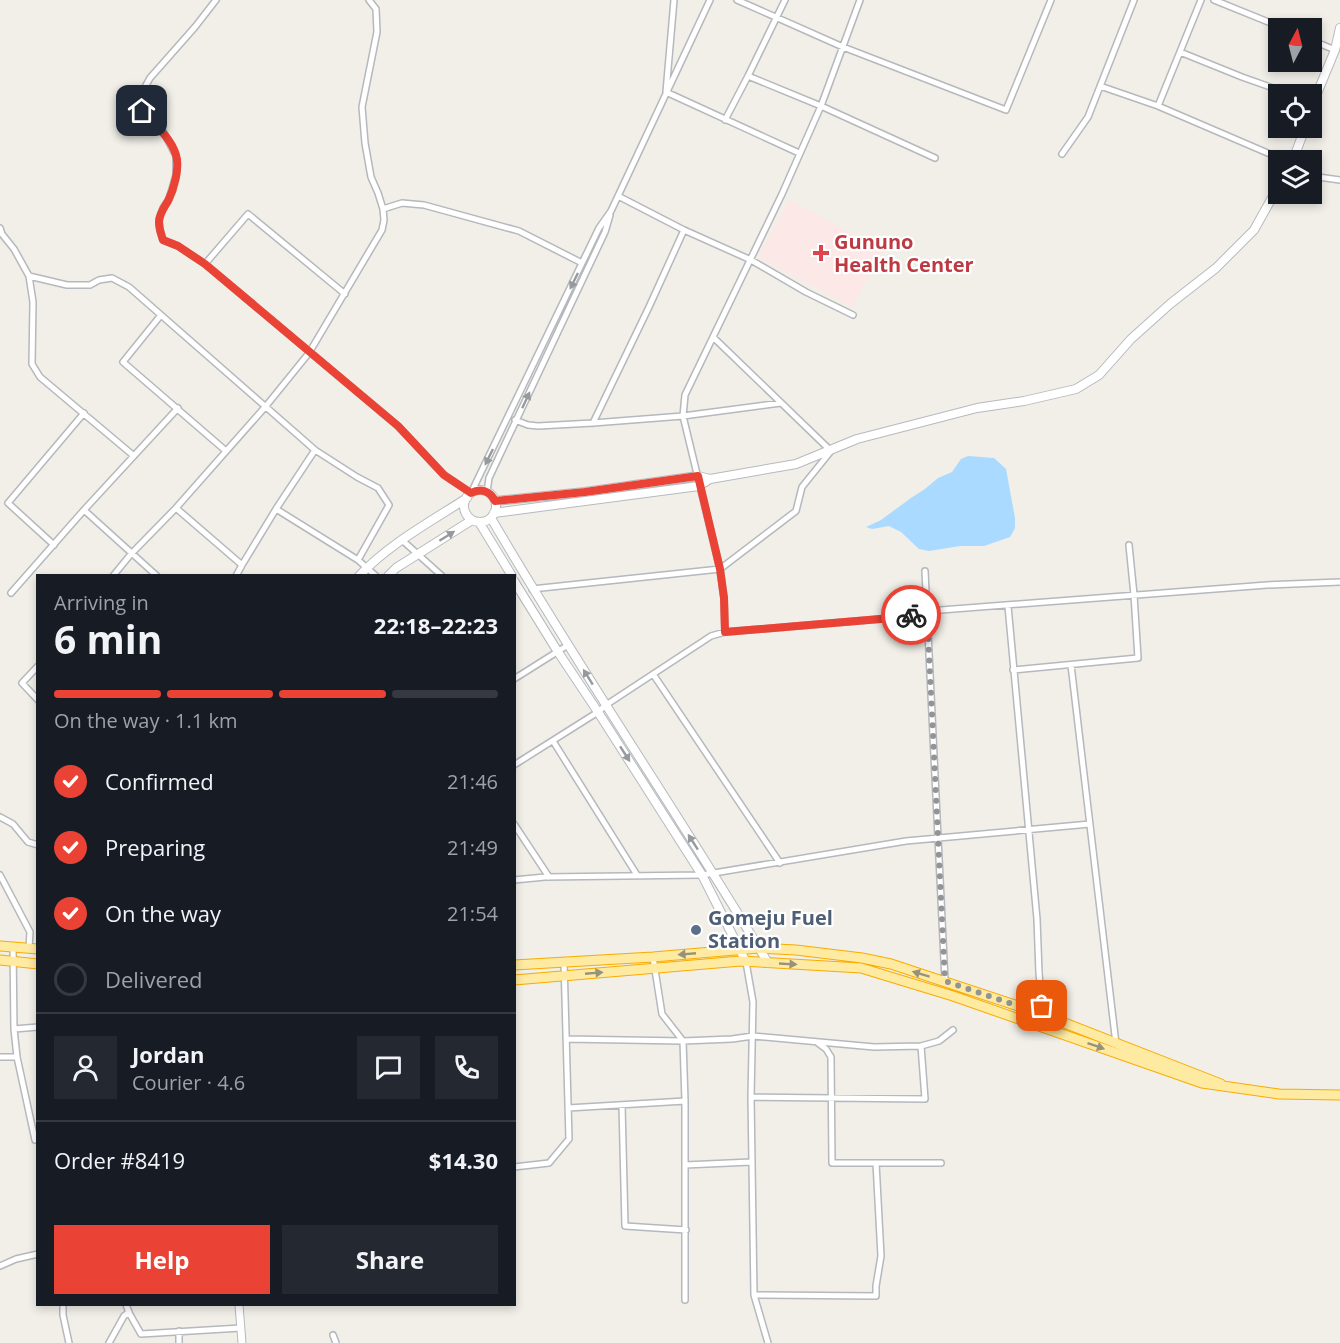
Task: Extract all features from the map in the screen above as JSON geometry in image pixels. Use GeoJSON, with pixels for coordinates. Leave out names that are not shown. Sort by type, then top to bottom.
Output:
{"type":"FeatureCollection","features":[{"type":"Feature","properties":{"kind":"highway"},"geometry":{"type":"LineString","coordinates":[[0,946],[34,948]]}},
{"type":"Feature","properties":{"kind":"highway"},"geometry":{"type":"LineString","coordinates":[[516,965],[759,948],[862,958],[891,964],[1039,1013],[1202,1083],[1279,1094],[1340,1095]]}},
{"type":"Feature","properties":{"kind":"highway"},"geometry":{"type":"LineString","coordinates":[[0,960],[36,964]]}},
{"type":"Feature","properties":{"kind":"highway"},"geometry":{"type":"LineString","coordinates":[[516,980],[746,962],[861,968],[1117,1048]]}},
{"type":"Feature","properties":{"kind":"main road"},"geometry":{"type":"LineString","coordinates":[[1321,84],[1335,50],[1340,28]]}},
{"type":"Feature","properties":{"kind":"main road"},"geometry":{"type":"LineString","coordinates":[[390,574],[418,554],[476,521],[485,521],[492,516],[699,486],[710,479],[796,464],[857,439],[977,408],[1024,401],[1076,389],[1099,375],[1131,339],[1170,304],[1216,268],[1254,230],[1269,204]]}},
{"type":"Feature","properties":{"kind":"main road"},"geometry":{"type":"LineString","coordinates":[[495,501],[585,492],[698,476],[710,479]]}},
{"type":"Feature","properties":{"kind":"main road"},"geometry":{"type":"LineString","coordinates":[[662,481],[664,491]]}},
{"type":"Feature","properties":{"kind":"main road"},"geometry":{"type":"LineString","coordinates":[[636,485],[638,495]]}},
{"type":"Feature","properties":{"kind":"main road"},"geometry":{"type":"LineString","coordinates":[[361,574],[402,540],[476,491],[488,492],[492,496],[496,507],[492,516]]}},
{"type":"Feature","properties":{"kind":"main road"},"geometry":{"type":"LineString","coordinates":[[585,492],[585,501]]}},
{"type":"Feature","properties":{"kind":"main road"},"geometry":{"type":"LineString","coordinates":[[469,495],[465,504],[468,516],[476,521],[511,574]]}},
{"type":"Feature","properties":{"kind":"main road"},"geometry":{"type":"LineString","coordinates":[[492,516],[532,589],[768,963]]}},
{"type":"Feature","properties":{"kind":"main road"},"geometry":{"type":"LineString","coordinates":[[516,583],[702,875],[746,962]]}},
{"type":"Feature","properties":{"kind":"street"},"geometry":{"type":"LineString","coordinates":[[216,0],[150,78],[140,96],[142,111],[163,131],[176,156],[176,175],[159,220],[163,240],[178,246],[205,264],[398,426],[444,475],[469,495],[599,228],[611,211]]}},
{"type":"Feature","properties":{"kind":"street"},"geometry":{"type":"LineString","coordinates":[[115,574],[266,406],[309,353],[382,230],[383,209],[371,177],[362,107],[376,32],[376,9],[369,0]]}},
{"type":"Feature","properties":{"kind":"street"},"geometry":{"type":"LineString","coordinates":[[666,92],[674,0]]}},
{"type":"Feature","properties":{"kind":"street"},"geometry":{"type":"LineString","coordinates":[[488,492],[489,478],[605,232],[611,211],[710,0]]}},
{"type":"Feature","properties":{"kind":"street"},"geometry":{"type":"LineString","coordinates":[[737,0],[843,47],[1006,110],[1051,0]]}},
{"type":"Feature","properties":{"kind":"street"},"geometry":{"type":"LineString","coordinates":[[725,120],[785,0]]}},
{"type":"Feature","properties":{"kind":"street"},"geometry":{"type":"LineString","coordinates":[[725,632],[720,569],[683,416],[685,395],[751,260],[821,106],[860,0]]}},
{"type":"Feature","properties":{"kind":"street"},"geometry":{"type":"LineString","coordinates":[[1062,154],[1088,117],[1134,0]]}},
{"type":"Feature","properties":{"kind":"street"},"geometry":{"type":"LineString","coordinates":[[1158,106],[1201,0]]}},
{"type":"Feature","properties":{"kind":"street"},"geometry":{"type":"LineString","coordinates":[[1214,0],[1268,22]]}},
{"type":"Feature","properties":{"kind":"street"},"geometry":{"type":"LineString","coordinates":[[1322,45],[1335,50]]}},
{"type":"Feature","properties":{"kind":"street"},"geometry":{"type":"LineString","coordinates":[[1180,52],[1268,86]]}},
{"type":"Feature","properties":{"kind":"street"},"geometry":{"type":"LineString","coordinates":[[748,76],[821,106],[935,158]]}},
{"type":"Feature","properties":{"kind":"street"},"geometry":{"type":"LineString","coordinates":[[1100,86],[1158,106],[1268,153]]}},
{"type":"Feature","properties":{"kind":"street"},"geometry":{"type":"LineString","coordinates":[[666,92],[799,153]]}},
{"type":"Feature","properties":{"kind":"street"},"geometry":{"type":"LineString","coordinates":[[1322,178],[1340,180]]}},
{"type":"Feature","properties":{"kind":"street"},"geometry":{"type":"LineString","coordinates":[[618,196],[684,230],[751,260],[852,315]]}},
{"type":"Feature","properties":{"kind":"street"},"geometry":{"type":"LineString","coordinates":[[383,209],[402,203],[424,205],[487,222],[519,231],[582,263]]}},
{"type":"Feature","properties":{"kind":"street"},"geometry":{"type":"LineString","coordinates":[[205,264],[248,214],[345,294]]}},
{"type":"Feature","properties":{"kind":"street"},"geometry":{"type":"LineString","coordinates":[[0,228],[29,276],[33,302],[32,364],[40,377],[134,456]]}},
{"type":"Feature","properties":{"kind":"street"},"geometry":{"type":"LineString","coordinates":[[593,423],[684,230]]}},
{"type":"Feature","properties":{"kind":"street"},"geometry":{"type":"LineString","coordinates":[[29,276],[67,285],[90,285],[99,280],[112,278],[129,287],[315,450],[378,488],[389,505],[357,560]]}},
{"type":"Feature","properties":{"kind":"street"},"geometry":{"type":"LineString","coordinates":[[161,315],[123,362],[226,451]]}},
{"type":"Feature","properties":{"kind":"street"},"geometry":{"type":"LineString","coordinates":[[532,589],[720,569],[796,511],[802,487],[831,451],[713,337]]}},
{"type":"Feature","properties":{"kind":"street"},"geometry":{"type":"LineString","coordinates":[[509,416],[528,425],[538,426],[683,416],[781,403]]}},
{"type":"Feature","properties":{"kind":"street"},"geometry":{"type":"LineString","coordinates":[[11,593],[178,408]]}},
{"type":"Feature","properties":{"kind":"street"},"geometry":{"type":"LineString","coordinates":[[54,545],[8,503],[84,413]]}},
{"type":"Feature","properties":{"kind":"street"},"geometry":{"type":"LineString","coordinates":[[237,574],[315,450]]}},
{"type":"Feature","properties":{"kind":"street"},"geometry":{"type":"LineString","coordinates":[[176,508],[242,565]]}},
{"type":"Feature","properties":{"kind":"street"},"geometry":{"type":"LineString","coordinates":[[276,509],[357,560],[374,574]]}},
{"type":"Feature","properties":{"kind":"street"},"geometry":{"type":"LineString","coordinates":[[84,510],[155,574]]}},
{"type":"Feature","properties":{"kind":"street"},"geometry":{"type":"LineString","coordinates":[[402,540],[440,574]]}},
{"type":"Feature","properties":{"kind":"street"},"geometry":{"type":"LineString","coordinates":[[1013,670],[1138,658],[1129,545]]}},
{"type":"Feature","properties":{"kind":"street"},"geometry":{"type":"LineString","coordinates":[[925,571],[945,981]]}},
{"type":"Feature","properties":{"kind":"street"},"geometry":{"type":"LineString","coordinates":[[516,764],[711,636],[725,632],[892,618],[941,610],[1340,582]]}},
{"type":"Feature","properties":{"kind":"street"},"geometry":{"type":"LineString","coordinates":[[1008,606],[1042,1006],[1039,1013]]}},
{"type":"Feature","properties":{"kind":"street"},"geometry":{"type":"LineString","coordinates":[[516,678],[568,645]]}},
{"type":"Feature","properties":{"kind":"street"},"geometry":{"type":"LineString","coordinates":[[1071,664],[1117,1048]]}},
{"type":"Feature","properties":{"kind":"street"},"geometry":{"type":"LineString","coordinates":[[36,668],[22,683],[36,698]]}},
{"type":"Feature","properties":{"kind":"street"},"geometry":{"type":"LineString","coordinates":[[653,674],[780,863]]}},
{"type":"Feature","properties":{"kind":"street"},"geometry":{"type":"LineString","coordinates":[[553,741],[637,875]]}},
{"type":"Feature","properties":{"kind":"street"},"geometry":{"type":"LineString","coordinates":[[1,821],[13,824],[28,842],[36,844]]}},
{"type":"Feature","properties":{"kind":"street"},"geometry":{"type":"LineString","coordinates":[[516,880],[549,877],[702,875],[906,841],[1090,824]]}},
{"type":"Feature","properties":{"kind":"street"},"geometry":{"type":"LineString","coordinates":[[517,833],[549,877]]}},
{"type":"Feature","properties":{"kind":"street"},"geometry":{"type":"LineString","coordinates":[[0,874],[30,932],[34,948]]}},
{"type":"Feature","properties":{"kind":"street"},"geometry":{"type":"LineString","coordinates":[[14,947],[14,1029],[17,1057],[36,1140]]}},
{"type":"Feature","properties":{"kind":"street"},"geometry":{"type":"LineString","coordinates":[[653,957],[662,1014],[683,1041],[685,1300]]}},
{"type":"Feature","properties":{"kind":"street"},"geometry":{"type":"LineString","coordinates":[[516,1167],[549,1163],[569,1139],[564,962]]}},
{"type":"Feature","properties":{"kind":"street"},"geometry":{"type":"LineString","coordinates":[[746,962],[753,1002],[751,1162],[754,1295],[768,1343]]}},
{"type":"Feature","properties":{"kind":"street"},"geometry":{"type":"LineString","coordinates":[[14,1029],[36,1027]]}},
{"type":"Feature","properties":{"kind":"street"},"geometry":{"type":"LineString","coordinates":[[566,1039],[683,1041],[753,1036],[874,1047],[921,1046],[939,1041],[953,1030]]}},
{"type":"Feature","properties":{"kind":"street"},"geometry":{"type":"LineString","coordinates":[[817,1041],[831,1057],[832,1163],[941,1163]]}},
{"type":"Feature","properties":{"kind":"street"},"geometry":{"type":"LineString","coordinates":[[751,1097],[925,1099],[921,1046]]}},
{"type":"Feature","properties":{"kind":"street"},"geometry":{"type":"LineString","coordinates":[[0,1057],[17,1057]]}},
{"type":"Feature","properties":{"kind":"street"},"geometry":{"type":"LineString","coordinates":[[568,1108],[685,1101]]}},
{"type":"Feature","properties":{"kind":"street"},"geometry":{"type":"LineString","coordinates":[[622,1105],[625,1226],[686,1230]]}},
{"type":"Feature","properties":{"kind":"street"},"geometry":{"type":"LineString","coordinates":[[685,1165],[751,1162]]}},
{"type":"Feature","properties":{"kind":"street"},"geometry":{"type":"LineString","coordinates":[[754,1295],[876,1296],[881,1256],[876,1163]]}},
{"type":"Feature","properties":{"kind":"street"},"geometry":{"type":"LineString","coordinates":[[0,1266],[36,1254]]}},
{"type":"Feature","properties":{"kind":"street"},"geometry":{"type":"LineString","coordinates":[[63,1306],[69,1343]]}},
{"type":"Feature","properties":{"kind":"street"},"geometry":{"type":"LineString","coordinates":[[239,1306],[242,1343]]}},
{"type":"Feature","properties":{"kind":"street"},"geometry":{"type":"LineString","coordinates":[[127,1308],[141,1334],[241,1328]]}},
{"type":"Feature","properties":{"kind":"street"},"geometry":{"type":"LineString","coordinates":[[109,1343],[124,1316],[129,1312],[127,1308]]}},
{"type":"Feature","properties":{"kind":"street"},"geometry":{"type":"LineString","coordinates":[[179,1331],[179,1343]]}},
{"type":"Feature","properties":{"kind":"street"},"geometry":{"type":"LineString","coordinates":[[333,1335],[336,1343]]}},
{"type":"Feature","properties":{"kind":"shaded area","name":"Gununo Health Center"},"geometry":{"type":"Polygon","coordinates":[[[790,199],[883,252],[852,307],[761,259],[759,255],[790,199]]]}},
{"type":"Feature","properties":{"kind":"water"},"geometry":{"type":"Polygon","coordinates":[[[968,456],[994,458],[1006,469],[1015,518],[1015,528],[1010,537],[984,546],[960,546],[929,551],[919,549],[901,532],[889,526],[872,529],[866,527],[881,520],[938,478],[952,472],[961,459],[968,456]]]}},
{"type":"Feature","properties":{"kind":"way so far"},"geometry":{"type":"LineString","coordinates":[[911,615],[927,612],[945,981],[1039,1013],[1042,1006]]}},
{"type":"Feature","properties":{"kind":"place","name":"Gununo Health Center"},"geometry":{"type":"Point","coordinates":[821,253]}},
{"type":"Feature","properties":{"kind":"place","name":"Gomeju Fuel Station"},"geometry":{"type":"Point","coordinates":[696,930]}},
{"type":"Feature","properties":{"kind":"route"},"geometry":{"type":"LineString","coordinates":[[142,111],[163,131],[176,156],[176,175],[159,220],[163,240],[178,246],[205,264],[398,426],[444,475],[471,493],[482,490],[488,492],[495,501],[585,492],[698,476],[720,569],[725,632],[911,615]]}}]}
